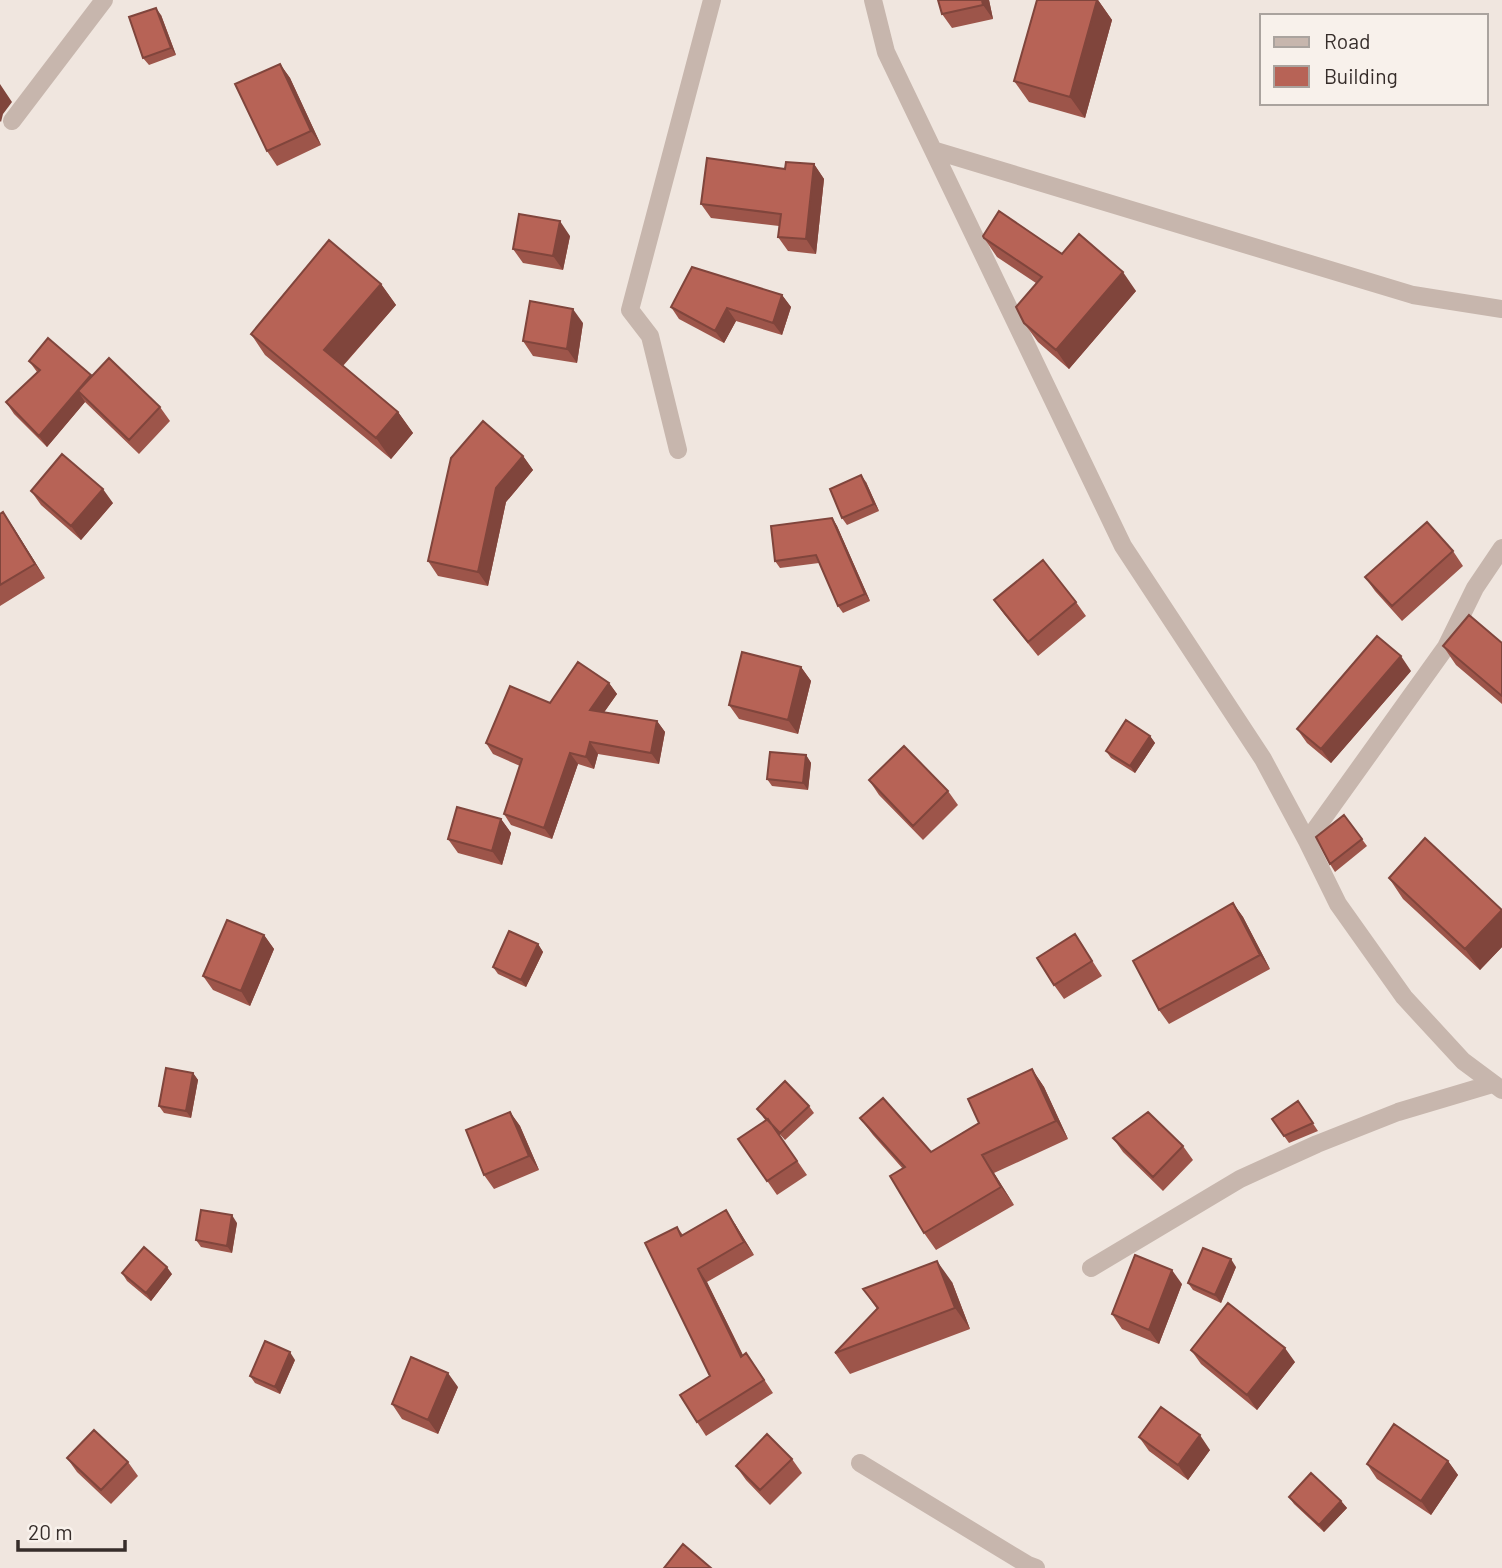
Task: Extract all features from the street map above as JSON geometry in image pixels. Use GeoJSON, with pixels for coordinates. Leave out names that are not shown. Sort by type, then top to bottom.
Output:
{"type":"FeatureCollection","features":[{"type":"Feature","properties":{"kind":"street"},"geometry":{"type":"LineString","coordinates":[[12,121],[104,0]]}},
{"type":"Feature","properties":{"kind":"street"},"geometry":{"type":"LineString","coordinates":[[678,450],[649,336],[630,310],[712,0]]}},
{"type":"Feature","properties":{"kind":"street"},"geometry":{"type":"LineString","coordinates":[[873,0],[886,52],[1123,546],[1263,759],[1338,904],[1404,997],[1463,1061],[1497,1087]]}},
{"type":"Feature","properties":{"kind":"street"},"geometry":{"type":"LineString","coordinates":[[933,150],[1413,295],[1502,309]]}},
{"type":"Feature","properties":{"kind":"street"},"geometry":{"type":"LineString","coordinates":[[1307,841],[1446,647],[1475,588],[1502,548]]}},
{"type":"Feature","properties":{"kind":"street"},"geometry":{"type":"LineString","coordinates":[[1091,1268],[1251,1174],[1317,1144],[1398,1112],[1497,1087]]}},
{"type":"Feature","properties":{"kind":"street"},"geometry":{"type":"LineString","coordinates":[[860,1463],[1036,1568]]}},
{"type":"Feature","properties":{"kind":"building"},"geometry":{"type":"Polygon","coordinates":[[[938,0],[982,0],[983,5],[942,14],[938,0]]]}},
{"type":"Feature","properties":{"kind":"building"},"geometry":{"type":"Polygon","coordinates":[[[1037,0],[1097,0],[1070,97],[1014,81],[1037,0]]]}},
{"type":"Feature","properties":{"kind":"building"},"geometry":{"type":"Polygon","coordinates":[[[156,8],[171,48],[143,58],[129,17],[156,8]]]}},
{"type":"Feature","properties":{"kind":"building"},"geometry":{"type":"Polygon","coordinates":[[[280,64],[311,131],[267,151],[235,84],[280,64]]]}},
{"type":"Feature","properties":{"kind":"building"},"geometry":{"type":"Polygon","coordinates":[[[707,158],[785,169],[786,162],[814,164],[806,239],[778,237],[781,214],[701,204],[707,158]]]}},
{"type":"Feature","properties":{"kind":"building"},"geometry":{"type":"Polygon","coordinates":[[[999,211],[1062,254],[1079,234],[1123,272],[1056,350],[1024,323],[1016,307],[1042,277],[983,236],[999,211]]]}},
{"type":"Feature","properties":{"kind":"building"},"geometry":{"type":"Polygon","coordinates":[[[519,214],[560,221],[553,256],[513,249],[519,214]]]}},
{"type":"Feature","properties":{"kind":"building"},"geometry":{"type":"Polygon","coordinates":[[[329,240],[381,284],[324,350],[398,412],[376,438],[251,334],[329,240]]]}},
{"type":"Feature","properties":{"kind":"building"},"geometry":{"type":"Polygon","coordinates":[[[692,267],[782,295],[773,323],[727,308],[715,331],[671,307],[692,267]]]}},
{"type":"Feature","properties":{"kind":"building"},"geometry":{"type":"Polygon","coordinates":[[[530,301],[573,309],[567,349],[523,341],[530,301]]]}},
{"type":"Feature","properties":{"kind":"building"},"geometry":{"type":"Polygon","coordinates":[[[48,338],[91,375],[39,436],[6,402],[40,370],[29,361],[48,338]]]}},
{"type":"Feature","properties":{"kind":"building"},"geometry":{"type":"Polygon","coordinates":[[[109,358],[160,407],[129,440],[78,391],[109,358]]]}},
{"type":"Feature","properties":{"kind":"building"},"geometry":{"type":"Polygon","coordinates":[[[483,421],[523,456],[496,488],[478,572],[428,561],[451,458],[483,421]]]}},
{"type":"Feature","properties":{"kind":"building"},"geometry":{"type":"Polygon","coordinates":[[[62,454],[103,489],[71,526],[31,491],[62,454]]]}},
{"type":"Feature","properties":{"kind":"building"},"geometry":{"type":"Polygon","coordinates":[[[861,475],[874,504],[842,518],[830,489],[861,475]]]}},
{"type":"Feature","properties":{"kind":"building"},"geometry":{"type":"Polygon","coordinates":[[[3,512],[35,564],[0,585],[0,514],[3,512]]]}},
{"type":"Feature","properties":{"kind":"building"},"geometry":{"type":"Polygon","coordinates":[[[832,518],[865,594],[838,606],[816,555],[775,561],[771,526],[832,518]]]}},
{"type":"Feature","properties":{"kind":"building"},"geometry":{"type":"Polygon","coordinates":[[[1427,522],[1453,551],[1392,606],[1365,577],[1427,522]]]}},
{"type":"Feature","properties":{"kind":"building"},"geometry":{"type":"Polygon","coordinates":[[[1043,560],[1076,602],[1028,642],[994,600],[1043,560]]]}},
{"type":"Feature","properties":{"kind":"building"},"geometry":{"type":"Polygon","coordinates":[[[1469,615],[1502,643],[1502,696],[1443,646],[1469,615]]]}},
{"type":"Feature","properties":{"kind":"building"},"geometry":{"type":"Polygon","coordinates":[[[1377,636],[1401,656],[1321,749],[1297,729],[1377,636]]]}},
{"type":"Feature","properties":{"kind":"building"},"geometry":{"type":"Polygon","coordinates":[[[742,652],[801,667],[788,720],[729,705],[742,652]]]}},
{"type":"Feature","properties":{"kind":"building"},"geometry":{"type":"Polygon","coordinates":[[[578,662],[609,683],[590,710],[657,721],[651,753],[590,742],[586,757],[570,753],[544,828],[504,814],[522,759],[486,743],[510,686],[550,703],[578,662]]]}},
{"type":"Feature","properties":{"kind":"building"},"geometry":{"type":"Polygon","coordinates":[[[1126,720],[1150,736],[1130,766],[1106,751],[1126,720]]]}},
{"type":"Feature","properties":{"kind":"building"},"geometry":{"type":"Polygon","coordinates":[[[904,746],[948,791],[913,826],[869,780],[904,746]]]}},
{"type":"Feature","properties":{"kind":"building"},"geometry":{"type":"Polygon","coordinates":[[[770,752],[806,755],[803,783],[767,779],[770,752]]]}},
{"type":"Feature","properties":{"kind":"building"},"geometry":{"type":"Polygon","coordinates":[[[457,807],[501,819],[492,851],[448,839],[457,807]]]}},
{"type":"Feature","properties":{"kind":"building"},"geometry":{"type":"Polygon","coordinates":[[[1344,815],[1362,839],[1330,864],[1316,837],[1344,815]]]}},
{"type":"Feature","properties":{"kind":"building"},"geometry":{"type":"Polygon","coordinates":[[[1425,838],[1502,910],[1465,949],[1389,878],[1425,838]]]}},
{"type":"Feature","properties":{"kind":"building"},"geometry":{"type":"Polygon","coordinates":[[[1233,903],[1260,955],[1159,1010],[1133,961],[1233,903]]]}},
{"type":"Feature","properties":{"kind":"building"},"geometry":{"type":"Polygon","coordinates":[[[227,920],[264,935],[241,991],[203,976],[227,920]]]}},
{"type":"Feature","properties":{"kind":"building"},"geometry":{"type":"Polygon","coordinates":[[[509,931],[538,944],[521,980],[493,967],[509,931]]]}},
{"type":"Feature","properties":{"kind":"building"},"geometry":{"type":"Polygon","coordinates":[[[1075,934],[1092,961],[1054,985],[1037,958],[1075,934]]]}},
{"type":"Feature","properties":{"kind":"building"},"geometry":{"type":"Polygon","coordinates":[[[166,1068],[193,1073],[186,1111],[159,1106],[166,1068]]]}},
{"type":"Feature","properties":{"kind":"building"},"geometry":{"type":"Polygon","coordinates":[[[1032,1069],[1056,1121],[982,1155],[1001,1187],[924,1233],[890,1176],[905,1167],[860,1118],[883,1098],[931,1152],[979,1123],[968,1099],[1032,1069]]]}},
{"type":"Feature","properties":{"kind":"building"},"geometry":{"type":"Polygon","coordinates":[[[785,1081],[809,1106],[780,1133],[757,1109],[785,1081]]]}},
{"type":"Feature","properties":{"kind":"building"},"geometry":{"type":"Polygon","coordinates":[[[1298,1101],[1313,1123],[1284,1136],[1272,1119],[1298,1101]]]}},
{"type":"Feature","properties":{"kind":"building"},"geometry":{"type":"Polygon","coordinates":[[[510,1112],[529,1156],[484,1175],[466,1130],[510,1112]]]}},
{"type":"Feature","properties":{"kind":"building"},"geometry":{"type":"Polygon","coordinates":[[[1148,1112],[1183,1146],[1153,1177],[1113,1138],[1148,1112]]]}},
{"type":"Feature","properties":{"kind":"building"},"geometry":{"type":"Polygon","coordinates":[[[768,1119],[797,1161],[767,1181],[738,1139],[768,1119]]]}},
{"type":"Feature","properties":{"kind":"building"},"geometry":{"type":"Polygon","coordinates":[[[201,1210],[232,1215],[227,1246],[196,1240],[201,1210]]]}},
{"type":"Feature","properties":{"kind":"building"},"geometry":{"type":"Polygon","coordinates":[[[726,1210],[744,1242],[698,1269],[741,1357],[746,1353],[764,1380],[697,1422],[680,1395],[710,1376],[645,1243],[677,1227],[681,1236],[726,1210]]]}},
{"type":"Feature","properties":{"kind":"building"},"geometry":{"type":"Polygon","coordinates":[[[144,1247],[167,1267],[146,1293],[122,1273],[144,1247]]]}},
{"type":"Feature","properties":{"kind":"building"},"geometry":{"type":"Polygon","coordinates":[[[1203,1248],[1231,1259],[1215,1295],[1188,1283],[1203,1248]]]}},
{"type":"Feature","properties":{"kind":"building"},"geometry":{"type":"Polygon","coordinates":[[[1135,1255],[1172,1270],[1149,1330],[1112,1314],[1135,1255]]]}},
{"type":"Feature","properties":{"kind":"building"},"geometry":{"type":"Polygon","coordinates":[[[937,1261],[955,1308],[835,1353],[878,1308],[863,1289],[937,1261]]]}},
{"type":"Feature","properties":{"kind":"building"},"geometry":{"type":"Polygon","coordinates":[[[1228,1303],[1285,1348],[1247,1395],[1191,1350],[1228,1303]]]}},
{"type":"Feature","properties":{"kind":"building"},"geometry":{"type":"Polygon","coordinates":[[[265,1341],[290,1352],[275,1387],[250,1376],[265,1341]]]}},
{"type":"Feature","properties":{"kind":"building"},"geometry":{"type":"Polygon","coordinates":[[[411,1357],[448,1373],[428,1420],[392,1404],[411,1357]]]}},
{"type":"Feature","properties":{"kind":"building"},"geometry":{"type":"Polygon","coordinates":[[[1161,1407],[1200,1435],[1178,1465],[1139,1437],[1161,1407]]]}},
{"type":"Feature","properties":{"kind":"building"},"geometry":{"type":"Polygon","coordinates":[[[1394,1424],[1448,1461],[1421,1501],[1367,1464],[1394,1424]]]}},
{"type":"Feature","properties":{"kind":"building"},"geometry":{"type":"Polygon","coordinates":[[[94,1430],[128,1462],[101,1490],[67,1458],[94,1430]]]}},
{"type":"Feature","properties":{"kind":"building"},"geometry":{"type":"Polygon","coordinates":[[[767,1434],[792,1459],[760,1490],[736,1466],[767,1434]]]}},
{"type":"Feature","properties":{"kind":"building"},"geometry":{"type":"Polygon","coordinates":[[[1311,1473],[1341,1501],[1319,1525],[1289,1497],[1311,1473]]]}},
{"type":"Feature","properties":{"kind":"building"},"geometry":{"type":"Polygon","coordinates":[[[683,1544],[711,1568],[664,1568],[683,1544]]]}}]}
